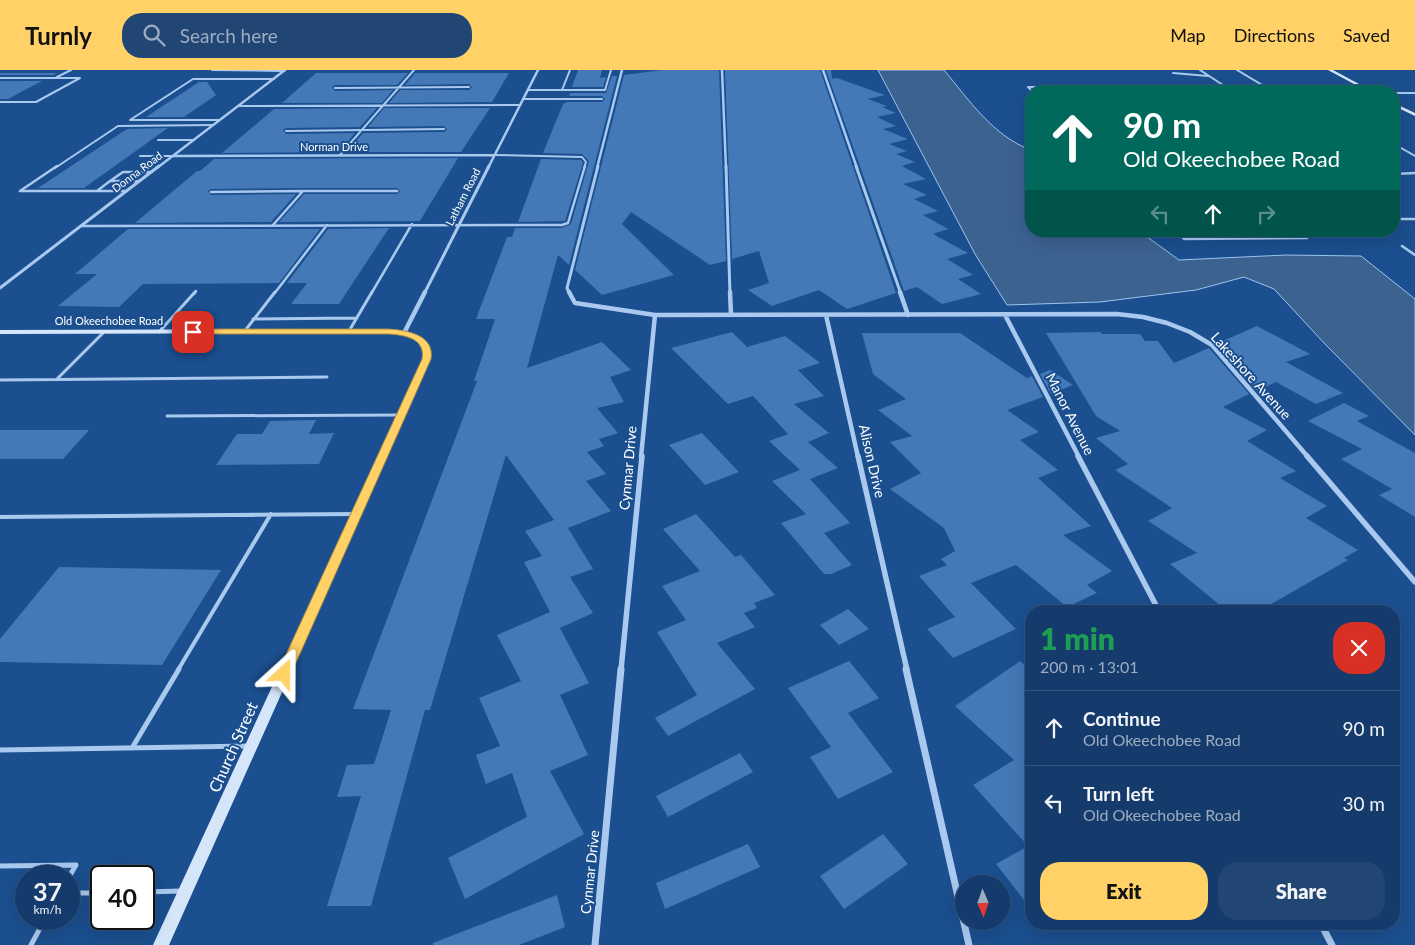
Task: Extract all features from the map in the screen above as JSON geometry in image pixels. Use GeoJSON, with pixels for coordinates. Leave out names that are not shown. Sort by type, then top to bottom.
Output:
{"type":"FeatureCollection","features":[{"type":"Feature","properties":{"kind":"street","name":"Donna Road"},"geometry":{"type":"LineString","coordinates":[[0,288],[285,70]]}},
{"type":"Feature","properties":{"kind":"street","name":"Latham Road"},"geometry":{"type":"LineString","coordinates":[[404,333],[538,70]]}},
{"type":"Feature","properties":{"kind":"street"},"geometry":{"type":"LineString","coordinates":[[622,70],[567,288],[575,303],[655,315],[1004,315]]}},
{"type":"Feature","properties":{"kind":"street"},"geometry":{"type":"LineString","coordinates":[[722,70],[731,315]]}},
{"type":"Feature","properties":{"kind":"street"},"geometry":{"type":"LineString","coordinates":[[823,70],[908,315]]}},
{"type":"Feature","properties":{"kind":"street"},"geometry":{"type":"LineString","coordinates":[[1330,70],[1359,85]]}},
{"type":"Feature","properties":{"kind":"street"},"geometry":{"type":"LineString","coordinates":[[1400,107],[1415,115]]}},
{"type":"Feature","properties":{"kind":"street","name":"Norman Drive"},"geometry":{"type":"LineString","coordinates":[[173,156],[494,155]]}},
{"type":"Feature","properties":{"kind":"street","name":"Cynmar Drive"},"geometry":{"type":"LineString","coordinates":[[595,945],[655,315]]}},
{"type":"Feature","properties":{"kind":"street","name":"Alison Drive"},"geometry":{"type":"LineString","coordinates":[[826,315],[968,945]]}},
{"type":"Feature","properties":{"kind":"street","name":"Lakeshore Avenue"},"geometry":{"type":"LineString","coordinates":[[1004,315],[1134,315],[1169,323],[1200,337],[1212,345],[1415,582]]}},
{"type":"Feature","properties":{"kind":"street","name":"Manor Avenue"},"geometry":{"type":"LineString","coordinates":[[1004,315],[1156,605]]}},
{"type":"Feature","properties":{"kind":"street","name":"Old Okeechobee Road"},"geometry":{"type":"LineString","coordinates":[[0,332],[349,331],[404,333],[424,342],[428,350],[426,359],[408,399]]}},
{"type":"Feature","properties":{"kind":"street","name":"Church Street"},"geometry":{"type":"LineString","coordinates":[[161,945],[408,399]]}},
{"type":"Feature","properties":{"kind":"street"},"geometry":{"type":"LineString","coordinates":[[1324,930],[1332,945]]}},
{"type":"Feature","properties":{"kind":"lane"},"geometry":{"type":"LineString","coordinates":[[55,78],[71,70]]}},
{"type":"Feature","properties":{"kind":"lane"},"geometry":{"type":"LineString","coordinates":[[212,70],[285,70]]}},
{"type":"Feature","properties":{"kind":"lane"},"geometry":{"type":"LineString","coordinates":[[340,155],[414,70]]}},
{"type":"Feature","properties":{"kind":"lane"},"geometry":{"type":"LineString","coordinates":[[562,90],[570,70]]}},
{"type":"Feature","properties":{"kind":"lane"},"geometry":{"type":"LineString","coordinates":[[528,90],[605,90],[611,70]]}},
{"type":"Feature","properties":{"kind":"lane"},"geometry":{"type":"LineString","coordinates":[[1200,70],[1223,85]]}},
{"type":"Feature","properties":{"kind":"lane"},"geometry":{"type":"LineString","coordinates":[[1237,70],[1262,85]]}},
{"type":"Feature","properties":{"kind":"lane"},"geometry":{"type":"LineString","coordinates":[[1173,73],[1210,77]]}},
{"type":"Feature","properties":{"kind":"lane"},"geometry":{"type":"LineString","coordinates":[[0,78],[80,78],[36,102],[0,102]]}},
{"type":"Feature","properties":{"kind":"lane"},"geometry":{"type":"LineString","coordinates":[[220,120],[130,120],[193,79],[274,79]]}},
{"type":"Feature","properties":{"kind":"lane"},"geometry":{"type":"LineString","coordinates":[[335,88],[469,87]]}},
{"type":"Feature","properties":{"kind":"lane"},"geometry":{"type":"LineString","coordinates":[[1400,93],[1415,93]]}},
{"type":"Feature","properties":{"kind":"lane"},"geometry":{"type":"LineString","coordinates":[[523,99],[602,99]]}},
{"type":"Feature","properties":{"kind":"lane"},"geometry":{"type":"LineString","coordinates":[[239,106],[520,105]]}},
{"type":"Feature","properties":{"kind":"lane"},"geometry":{"type":"LineString","coordinates":[[127,190],[20,191],[118,126],[213,125]]}},
{"type":"Feature","properties":{"kind":"lane"},"geometry":{"type":"LineString","coordinates":[[286,130],[444,129]]}},
{"type":"Feature","properties":{"kind":"lane"},"geometry":{"type":"LineString","coordinates":[[158,140],[194,140]]}},
{"type":"Feature","properties":{"kind":"lane"},"geometry":{"type":"LineString","coordinates":[[1400,147],[1415,156]]}},
{"type":"Feature","properties":{"kind":"lane"},"geometry":{"type":"LineString","coordinates":[[81,226],[562,225],[568,223],[586,162],[582,157],[494,155]]}},
{"type":"Feature","properties":{"kind":"lane"},"geometry":{"type":"LineString","coordinates":[[140,156],[173,156]]}},
{"type":"Feature","properties":{"kind":"lane"},"geometry":{"type":"LineString","coordinates":[[97,191],[123,172],[152,172]]}},
{"type":"Feature","properties":{"kind":"lane"},"geometry":{"type":"LineString","coordinates":[[1400,174],[1415,173]]}},
{"type":"Feature","properties":{"kind":"lane"},"geometry":{"type":"LineString","coordinates":[[110,182],[139,181]]}},
{"type":"Feature","properties":{"kind":"lane"},"geometry":{"type":"LineString","coordinates":[[273,225],[303,191]]}},
{"type":"Feature","properties":{"kind":"lane"},"geometry":{"type":"LineString","coordinates":[[211,192],[397,191]]}},
{"type":"Feature","properties":{"kind":"lane"},"geometry":{"type":"LineString","coordinates":[[1400,219],[1415,219]]}},
{"type":"Feature","properties":{"kind":"lane"},"geometry":{"type":"LineString","coordinates":[[349,331],[412,224]]}},
{"type":"Feature","properties":{"kind":"lane"},"geometry":{"type":"LineString","coordinates":[[244,332],[327,225]]}},
{"type":"Feature","properties":{"kind":"lane"},"geometry":{"type":"LineString","coordinates":[[1182,237],[1184,239],[1307,238],[1306,237]]}},
{"type":"Feature","properties":{"kind":"lane"},"geometry":{"type":"LineString","coordinates":[[1402,246],[1415,255]]}},
{"type":"Feature","properties":{"kind":"lane"},"geometry":{"type":"LineString","coordinates":[[159,332],[196,291]]}},
{"type":"Feature","properties":{"kind":"lane"},"geometry":{"type":"LineString","coordinates":[[253,319],[357,318]]}},
{"type":"Feature","properties":{"kind":"lane"},"geometry":{"type":"LineString","coordinates":[[57,379],[104,332]]}},
{"type":"Feature","properties":{"kind":"lane"},"geometry":{"type":"LineString","coordinates":[[0,380],[327,377]]}},
{"type":"Feature","properties":{"kind":"lane"},"geometry":{"type":"LineString","coordinates":[[167,416],[401,415]]}},
{"type":"Feature","properties":{"kind":"lane"},"geometry":{"type":"LineString","coordinates":[[132,748],[271,514]]}},
{"type":"Feature","properties":{"kind":"lane"},"geometry":{"type":"LineString","coordinates":[[0,517],[357,514]]}},
{"type":"Feature","properties":{"kind":"lane"},"geometry":{"type":"LineString","coordinates":[[0,750],[252,746]]}},
{"type":"Feature","properties":{"kind":"lane"},"geometry":{"type":"LineString","coordinates":[[0,866],[15,866]]}},
{"type":"Feature","properties":{"kind":"lane"},"geometry":{"type":"LineString","coordinates":[[155,892],[186,891]]}},
{"type":"Feature","properties":{"kind":"lane"},"geometry":{"type":"LineString","coordinates":[[31,945],[39,930]]}},
{"type":"Feature","properties":{"kind":"water"},"geometry":{"type":"Polygon","coordinates":[[[878,70],[944,70],[972,105],[993,126],[1005,136],[1025,147],[1025,237],[1147,237],[1179,260],[1286,255],[1361,256],[1415,299],[1415,435],[1325,344],[1274,289],[1244,277],[1196,290],[1100,302],[1007,305],[975,254],[878,70]]]}},
{"type":"Feature","properties":{"kind":"building"},"geometry":{"type":"Polygon","coordinates":[[[578,70],[602,70],[600,78],[606,77],[603,87],[572,87],[578,70]]]}},
{"type":"Feature","properties":{"kind":"building"},"geometry":{"type":"Polygon","coordinates":[[[662,70],[719,70],[726,261],[710,265],[631,212],[622,224],[674,275],[602,295],[575,270],[624,75],[662,70]]]}},
{"type":"Feature","properties":{"kind":"building"},"geometry":{"type":"Polygon","coordinates":[[[725,70],[820,70],[896,293],[847,309],[819,290],[772,306],[748,290],[769,283],[759,251],[732,259],[725,70]]]}},
{"type":"Feature","properties":{"kind":"building"},"geometry":{"type":"Polygon","coordinates":[[[826,70],[831,70],[832,79],[837,78],[885,95],[868,99],[887,106],[882,107],[896,113],[877,117],[896,126],[883,129],[908,139],[889,144],[907,151],[896,154],[915,162],[902,166],[926,179],[903,184],[927,195],[914,199],[938,211],[923,215],[948,229],[933,234],[968,253],[947,259],[973,275],[958,279],[981,294],[942,304],[917,287],[904,291],[826,70]]]}},
{"type":"Feature","properties":{"kind":"building"},"geometry":{"type":"Polygon","coordinates":[[[0,73],[57,73],[53,75],[0,75],[0,73]]]}},
{"type":"Feature","properties":{"kind":"building"},"geometry":{"type":"Polygon","coordinates":[[[316,73],[408,73],[397,85],[335,85],[332,87],[335,91],[393,90],[382,103],[282,103],[316,73]]]}},
{"type":"Feature","properties":{"kind":"building"},"geometry":{"type":"Polygon","coordinates":[[[415,73],[509,73],[492,102],[389,103],[400,90],[469,90],[472,87],[469,84],[405,85],[415,73]]]}},
{"type":"Feature","properties":{"kind":"building"},"geometry":{"type":"Polygon","coordinates":[[[612,76],[617,76],[569,265],[558,255],[527,368],[602,342],[631,370],[610,377],[624,402],[597,408],[618,433],[599,439],[604,446],[587,452],[606,474],[586,481],[611,511],[568,528],[593,569],[570,577],[593,613],[560,628],[589,683],[560,695],[588,755],[550,771],[584,834],[465,899],[448,858],[527,817],[512,773],[486,784],[476,755],[500,746],[479,698],[521,681],[497,635],[550,612],[524,562],[542,556],[525,531],[554,520],[506,455],[430,710],[425,710],[371,906],[327,906],[361,796],[337,797],[347,765],[374,764],[391,710],[353,709],[477,381],[474,381],[495,319],[476,319],[507,237],[512,237],[515,228],[562,228],[571,224],[589,161],[582,154],[543,153],[563,104],[567,102],[602,102],[605,99],[602,96],[569,96],[570,93],[606,93],[612,76]]]}},
{"type":"Feature","properties":{"kind":"building"},"geometry":{"type":"Polygon","coordinates":[[[0,81],[42,81],[8,99],[0,99],[0,81]]]}},
{"type":"Feature","properties":{"kind":"building"},"geometry":{"type":"Polygon","coordinates":[[[199,82],[207,82],[216,95],[184,117],[146,117],[199,82]]]}},
{"type":"Feature","properties":{"kind":"building"},"geometry":{"type":"Polygon","coordinates":[[[377,108],[360,127],[286,128],[283,130],[286,134],[355,133],[339,152],[222,153],[274,109],[377,108]]]}},
{"type":"Feature","properties":{"kind":"building"},"geometry":{"type":"Polygon","coordinates":[[[384,108],[490,108],[461,152],[346,152],[363,133],[444,132],[447,130],[444,126],[368,127],[384,108]]]}},
{"type":"Feature","properties":{"kind":"building"},"geometry":{"type":"Polygon","coordinates":[[[168,128],[84,188],[38,188],[127,129],[168,128]]]}},
{"type":"Feature","properties":{"kind":"building"},"geometry":{"type":"Polygon","coordinates":[[[458,158],[420,221],[279,222],[304,194],[397,194],[400,191],[397,188],[303,188],[211,189],[208,191],[211,195],[296,194],[271,222],[135,223],[214,159],[458,158]]]}},
{"type":"Feature","properties":{"kind":"building"},"geometry":{"type":"Polygon","coordinates":[[[541,159],[581,160],[583,163],[565,221],[518,222],[541,159]]]}},
{"type":"Feature","properties":{"kind":"building"},"geometry":{"type":"Polygon","coordinates":[[[389,228],[339,304],[291,304],[307,283],[287,283],[328,229],[389,228]]]}},
{"type":"Feature","properties":{"kind":"building"},"geometry":{"type":"Polygon","coordinates":[[[128,229],[320,229],[279,283],[143,284],[119,307],[58,306],[97,274],[75,274],[128,229]]]}},
{"type":"Feature","properties":{"kind":"building"},"geometry":{"type":"Polygon","coordinates":[[[1257,326],[1310,354],[1286,362],[1343,393],[1316,404],[1276,382],[1257,391],[1216,344],[1257,326]]]}},
{"type":"Feature","properties":{"kind":"building"},"geometry":{"type":"Polygon","coordinates":[[[732,332],[747,347],[785,336],[820,363],[798,370],[824,396],[794,404],[829,433],[808,442],[838,468],[810,479],[850,523],[824,533],[852,565],[831,574],[824,574],[781,523],[806,514],[772,481],[800,470],[769,441],[788,434],[753,396],[728,404],[671,348],[732,332]]]}},
{"type":"Feature","properties":{"kind":"building"},"geometry":{"type":"Polygon","coordinates":[[[1100,332],[1102,334],[1140,334],[1145,341],[1158,341],[1174,363],[1209,348],[1249,394],[1223,407],[1267,430],[1247,441],[1296,471],[1280,478],[1327,506],[1306,518],[1358,550],[1344,558],[1348,560],[1269,605],[1220,605],[1170,564],[1197,553],[1148,521],[1172,508],[1115,470],[1128,464],[1096,438],[1120,431],[1096,416],[1046,333],[1100,332]]]}},
{"type":"Feature","properties":{"kind":"building"},"geometry":{"type":"Polygon","coordinates":[[[862,333],[960,333],[1027,378],[1032,376],[1043,397],[1007,410],[1039,432],[1020,440],[1058,470],[1038,478],[1091,526],[1063,535],[1112,571],[1087,585],[1097,593],[1071,605],[1065,605],[1016,565],[971,583],[1016,629],[953,658],[927,629],[955,617],[919,576],[947,565],[941,559],[955,551],[944,528],[890,489],[921,473],[890,442],[912,436],[878,410],[906,399],[873,374],[862,333]]]}},
{"type":"Feature","properties":{"kind":"building"},"geometry":{"type":"Polygon","coordinates":[[[1050,370],[1073,385],[1051,394],[1040,374],[1050,370]]]}},
{"type":"Feature","properties":{"kind":"building"},"geometry":{"type":"Polygon","coordinates":[[[1344,403],[1369,416],[1357,421],[1415,453],[1415,517],[1379,495],[1392,489],[1341,459],[1362,449],[1308,421],[1344,403]]]}},
{"type":"Feature","properties":{"kind":"building"},"geometry":{"type":"Polygon","coordinates":[[[316,420],[309,434],[334,433],[319,464],[216,465],[237,434],[262,434],[270,421],[316,420]]]}},
{"type":"Feature","properties":{"kind":"building"},"geometry":{"type":"Polygon","coordinates":[[[0,430],[89,430],[63,459],[0,459],[0,430]]]}},
{"type":"Feature","properties":{"kind":"building"},"geometry":{"type":"Polygon","coordinates":[[[702,433],[739,472],[705,485],[669,445],[702,433]]]}},
{"type":"Feature","properties":{"kind":"building"},"geometry":{"type":"Polygon","coordinates":[[[696,514],[735,557],[741,555],[775,595],[754,603],[757,608],[744,613],[755,627],[717,643],[755,689],[668,736],[655,718],[697,695],[657,632],[686,620],[662,586],[700,571],[663,529],[696,514]]]}},
{"type":"Feature","properties":{"kind":"building"},"geometry":{"type":"Polygon","coordinates":[[[59,567],[221,570],[162,665],[0,662],[0,639],[59,567]]]}},
{"type":"Feature","properties":{"kind":"building"},"geometry":{"type":"Polygon","coordinates":[[[848,609],[869,629],[839,645],[820,625],[848,609]]]}},
{"type":"Feature","properties":{"kind":"building"},"geometry":{"type":"Polygon","coordinates":[[[849,661],[879,698],[848,713],[893,772],[838,799],[810,757],[831,747],[788,688],[849,661]]]}},
{"type":"Feature","properties":{"kind":"building"},"geometry":{"type":"Polygon","coordinates":[[[1020,661],[1025,665],[1025,843],[973,785],[1014,760],[955,706],[1020,661]]]}},
{"type":"Feature","properties":{"kind":"building"},"geometry":{"type":"Polygon","coordinates":[[[740,753],[753,772],[668,817],[656,796],[740,753]]]}},
{"type":"Feature","properties":{"kind":"building"},"geometry":{"type":"Polygon","coordinates":[[[883,834],[908,864],[844,909],[820,876],[883,834]]]}},
{"type":"Feature","properties":{"kind":"building"},"geometry":{"type":"Polygon","coordinates":[[[748,844],[760,867],[665,909],[656,883],[748,844]]]}},
{"type":"Feature","properties":{"kind":"building"},"geometry":{"type":"Polygon","coordinates":[[[1025,848],[1025,901],[1010,882],[1010,875],[1005,875],[996,864],[1025,848]]]}},
{"type":"Feature","properties":{"kind":"building"},"geometry":{"type":"Polygon","coordinates":[[[557,895],[565,927],[519,945],[433,945],[433,943],[557,895]]]}},
{"type":"Feature","properties":{"kind":"route"},"geometry":{"type":"LineString","coordinates":[[193,332],[388,331],[404,333],[424,342],[428,350],[426,359],[284,674]]}}]}
